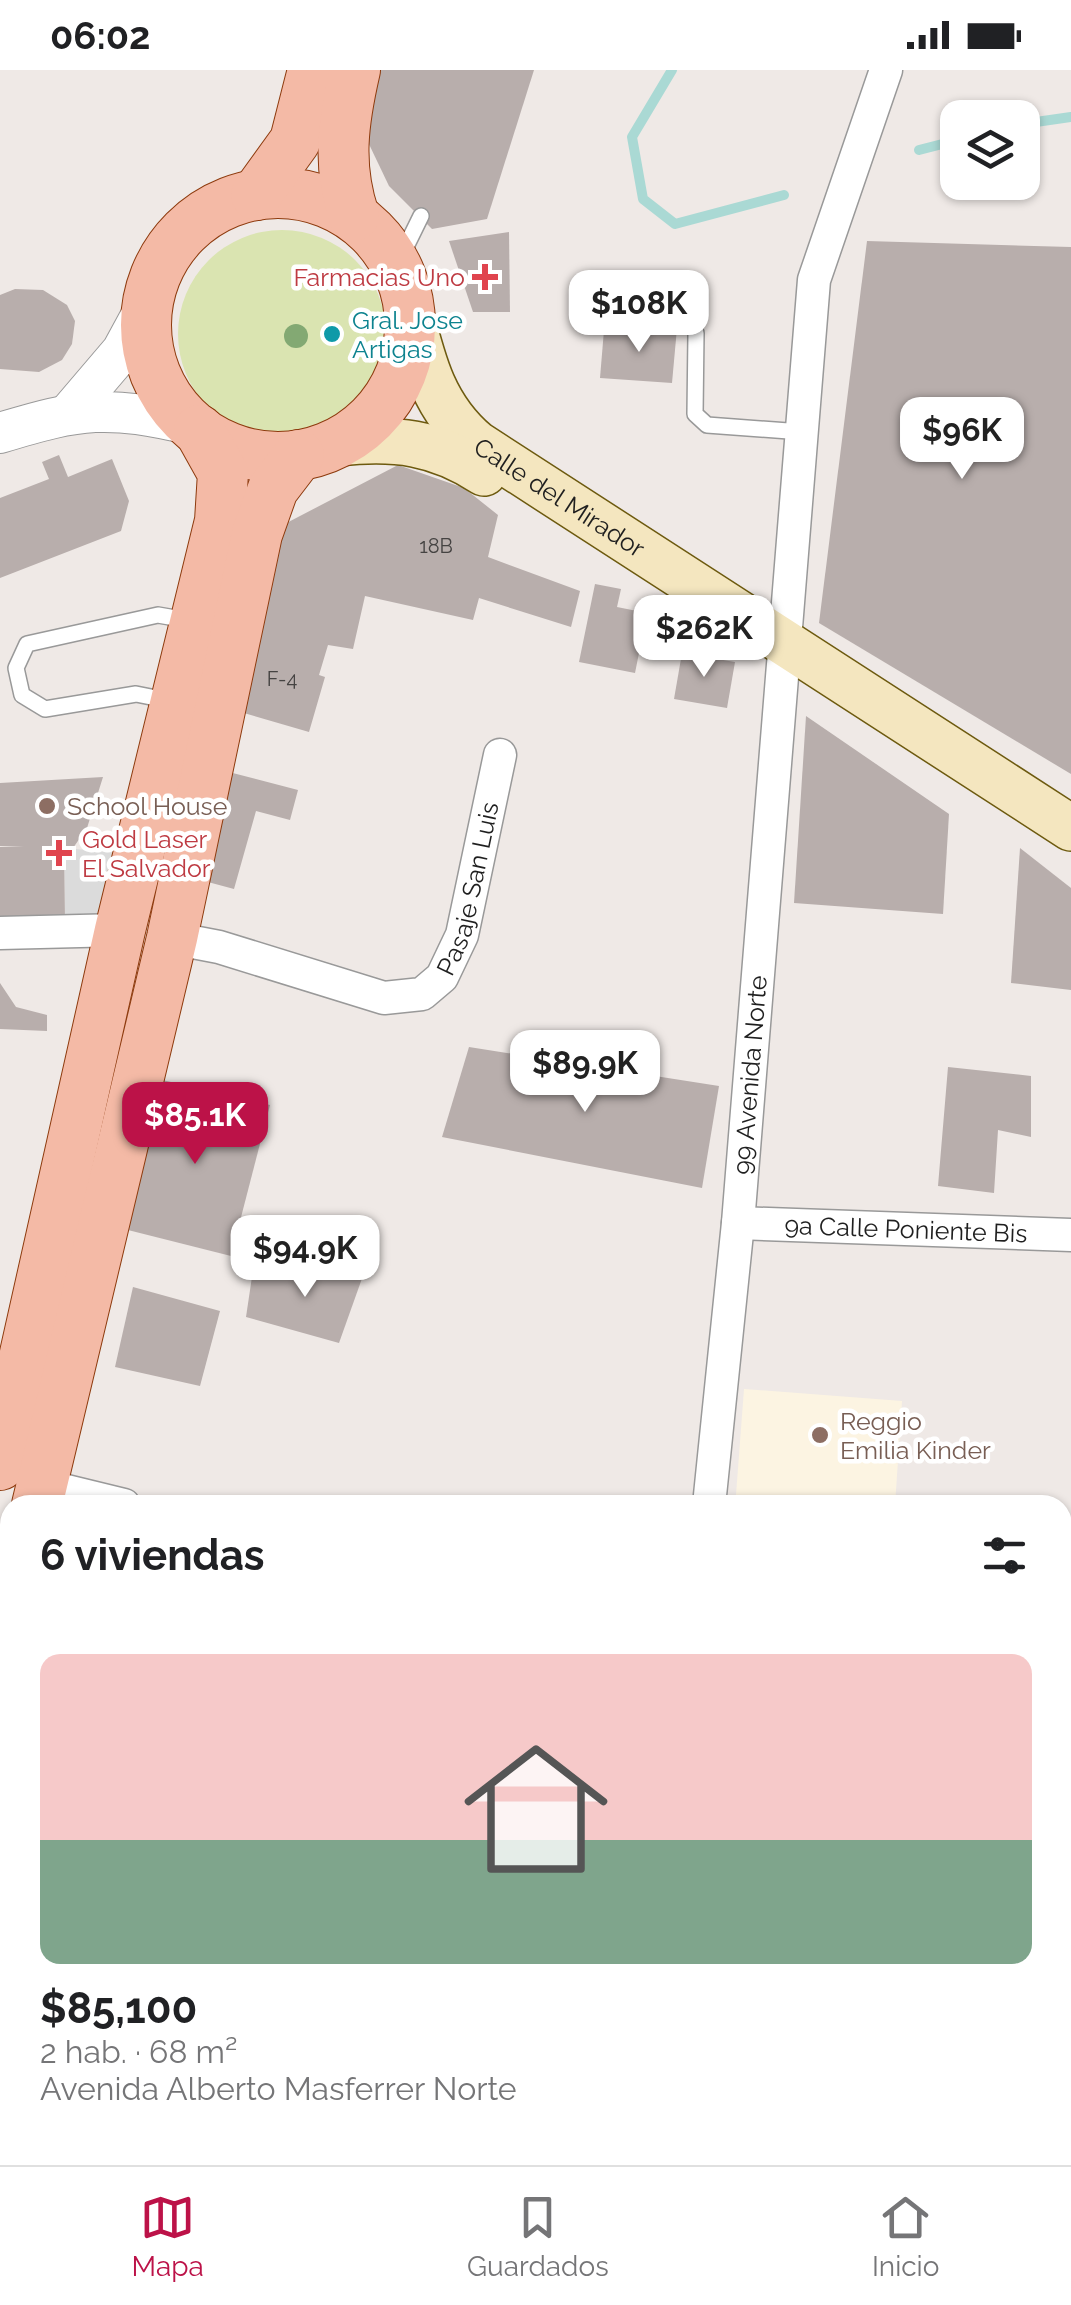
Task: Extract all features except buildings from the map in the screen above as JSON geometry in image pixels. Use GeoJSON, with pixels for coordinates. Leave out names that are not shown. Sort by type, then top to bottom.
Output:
{"type":"FeatureCollection","features":[{"type":"Feature","properties":{"kind":"main road"},"geometry":{"type":"LineString","coordinates":[[256,194],[295,140],[313,70]]}},
{"type":"Feature","properties":{"kind":"main road"},"geometry":{"type":"LineString","coordinates":[[354,216],[343,182],[341,136],[355,70]]}},
{"type":"Feature","properties":{"kind":"main road"},"geometry":{"type":"LineString","coordinates":[[256,194],[290,194],[324,201],[354,216],[379,239],[404,288],[410,346],[391,396],[368,423],[319,449],[273,489],[257,534],[172,938],[26,1485],[120,930],[224,496],[223,473],[195,428],[161,388],[150,362],[147,305],[163,260],[182,234],[214,210],[256,194]]}},
{"type":"Feature","properties":{"kind":"main road","name":"Calle del Mirador"},"geometry":{"type":"LineString","coordinates":[[404,288],[434,394],[458,429],[1071,853]]}},
{"type":"Feature","properties":{"kind":"main road"},"geometry":{"type":"LineString","coordinates":[[195,428],[244,453],[319,449]]}},
{"type":"Feature","properties":{"kind":"main road","name":"Calle del Mirador"},"geometry":{"type":"LineString","coordinates":[[319,449],[386,438],[447,451],[1071,828]]}},
{"type":"Feature","properties":{"kind":"street","name":"99 Avenida Norte"},"geometry":{"type":"LineString","coordinates":[[710,1495],[738,1223],[814,280],[886,70]]}},
{"type":"Feature","properties":{"kind":"street"},"geometry":{"type":"LineString","coordinates":[[70,412],[122,351],[147,305]]}},
{"type":"Feature","properties":{"kind":"street"},"geometry":{"type":"LineString","coordinates":[[0,433],[70,412],[100,410],[195,428]]}},
{"type":"Feature","properties":{"kind":"street","name":"Pasaje San Luis"},"geometry":{"type":"LineString","coordinates":[[172,938],[220,947],[384,998],[422,994],[442,977],[462,934],[500,755]]}},
{"type":"Feature","properties":{"kind":"street"},"geometry":{"type":"LineString","coordinates":[[0,933],[120,930]]}},
{"type":"Feature","properties":{"kind":"street","name":"9a Calle Poniente Bis"},"geometry":{"type":"LineString","coordinates":[[738,1223],[1071,1234]]}},
{"type":"Feature","properties":{"kind":"street"},"geometry":{"type":"LineString","coordinates":[[26,1485],[75,1495]]}},
{"type":"Feature","properties":{"kind":"lane"},"geometry":{"type":"LineString","coordinates":[[404,288],[420,216]]}},
{"type":"Feature","properties":{"kind":"lane"},"geometry":{"type":"LineString","coordinates":[[696,333],[695,414],[706,426],[802,432]]}},
{"type":"Feature","properties":{"kind":"lane"},"geometry":{"type":"LineString","coordinates":[[176,702],[136,694],[45,709],[22,695],[17,660],[27,644],[158,615],[196,621]]}},
{"type":"Feature","properties":{"kind":"shaded area"},"geometry":{"type":"Polygon","coordinates":[[[64,848],[130,854],[115,920],[65,920],[64,848]]]}},
{"type":"Feature","properties":{"kind":"shaded area","name":"Reggio Emilia Kinder"},"geometry":{"type":"Polygon","coordinates":[[[744,1389],[902,1401],[896,1495],[736,1495],[744,1389]]]}},
{"type":"Feature","properties":{"kind":"green space"},"geometry":{"type":"Polygon","coordinates":[[[282,230],[322,238],[356,260],[378,294],[386,334],[378,374],[356,408],[322,430],[282,438],[242,430],[208,408],[186,374],[178,334],[186,294],[208,260],[242,238],[282,230]]]}},
{"type":"Feature","properties":{"kind":"waterway"},"geometry":{"type":"LineString","coordinates":[[672,70],[632,137],[643,199],[675,224],[784,195]]}},
{"type":"Feature","properties":{"kind":"waterway"},"geometry":{"type":"LineString","coordinates":[[1040,121],[1071,117]]}},
{"type":"Feature","properties":{"kind":"waterway"},"geometry":{"type":"LineString","coordinates":[[919,150],[940,145]]}},
{"type":"Feature","properties":{"kind":"place","name":"Farmacias Uno"},"geometry":{"type":"Point","coordinates":[485,277]}},
{"type":"Feature","properties":{"kind":"place","name":"Gral. Jose Artigas"},"geometry":{"type":"Point","coordinates":[332,334]}},
{"type":"Feature","properties":{"kind":"place","name":"School House"},"geometry":{"type":"Point","coordinates":[47,806]}},
{"type":"Feature","properties":{"kind":"place","name":"Gold Laser El Salvador"},"geometry":{"type":"Point","coordinates":[59,853]}},
{"type":"Feature","properties":{"kind":"place","name":"Reggio Emilia Kinder"},"geometry":{"type":"Point","coordinates":[820,1435]}}]}
